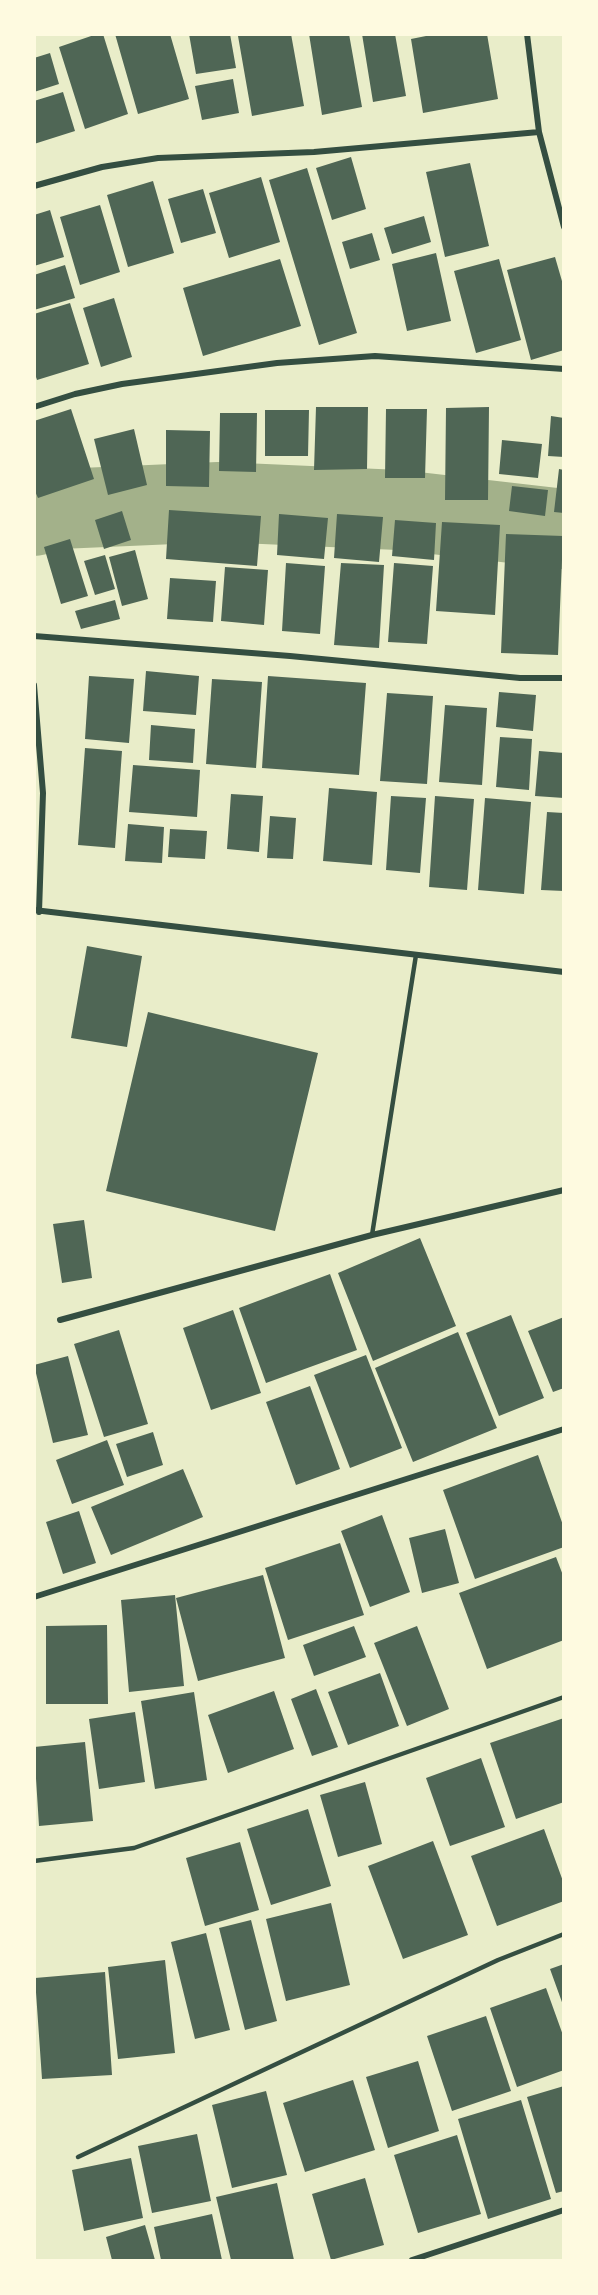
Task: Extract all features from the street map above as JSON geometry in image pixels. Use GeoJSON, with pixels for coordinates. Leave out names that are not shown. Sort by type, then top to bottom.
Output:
{"type":"FeatureCollection","features":[{"type":"Feature","properties":{"kind":"street"},"geometry":{"type":"LineString","coordinates":[[527,34],[539,132],[564,227]]}},
{"type":"Feature","properties":{"kind":"street"},"geometry":{"type":"LineString","coordinates":[[34,186],[102,167],[158,158],[314,152],[539,132]]}},
{"type":"Feature","properties":{"kind":"street"},"geometry":{"type":"LineString","coordinates":[[34,407],[75,394],[122,384],[277,363],[364,357],[478,361],[564,369]]}},
{"type":"Feature","properties":{"kind":"street"},"geometry":{"type":"LineString","coordinates":[[34,636],[290,656],[520,678],[564,678]]}},
{"type":"Feature","properties":{"kind":"street"},"geometry":{"type":"LineString","coordinates":[[34,685],[43,793],[37,911],[564,972]]}},
{"type":"Feature","properties":{"kind":"street"},"geometry":{"type":"LineString","coordinates":[[60,1320],[372,1235],[564,1190]]}},
{"type":"Feature","properties":{"kind":"street"},"geometry":{"type":"LineString","coordinates":[[34,1597],[564,1429]]}},
{"type":"Feature","properties":{"kind":"street"},"geometry":{"type":"LineString","coordinates":[[412,2260],[564,2210]]}},
{"type":"Feature","properties":{"kind":"lane"},"geometry":{"type":"LineString","coordinates":[[372,1235],[416,955]]}},
{"type":"Feature","properties":{"kind":"lane"},"geometry":{"type":"LineString","coordinates":[[34,1861],[134,1848],[564,1697]]}},
{"type":"Feature","properties":{"kind":"lane"},"geometry":{"type":"LineString","coordinates":[[78,2157],[498,1960],[564,1934]]}},
{"type":"Feature","properties":{"kind":"building"},"geometry":{"type":"Polygon","coordinates":[[[103,34],[128,114],[85,129],[59,47],[103,34]]]}},
{"type":"Feature","properties":{"kind":"building"},"geometry":{"type":"Polygon","coordinates":[[[115,34],[170,34],[189,99],[138,114],[115,34]]]}},
{"type":"Feature","properties":{"kind":"building"},"geometry":{"type":"Polygon","coordinates":[[[189,34],[230,34],[236,68],[196,74],[189,34]]]}},
{"type":"Feature","properties":{"kind":"building"},"geometry":{"type":"Polygon","coordinates":[[[291,34],[304,106],[252,116],[238,36],[291,34]]]}},
{"type":"Feature","properties":{"kind":"building"},"geometry":{"type":"Polygon","coordinates":[[[309,34],[349,34],[362,107],[322,115],[309,34]]]}},
{"type":"Feature","properties":{"kind":"building"},"geometry":{"type":"Polygon","coordinates":[[[362,34],[395,34],[406,96],[373,102],[362,34]]]}},
{"type":"Feature","properties":{"kind":"building"},"geometry":{"type":"Polygon","coordinates":[[[436,34],[487,34],[498,99],[423,113],[411,39],[436,34]]]}},
{"type":"Feature","properties":{"kind":"building"},"geometry":{"type":"Polygon","coordinates":[[[50,53],[59,84],[34,92],[34,58],[50,53]]]}},
{"type":"Feature","properties":{"kind":"building"},"geometry":{"type":"Polygon","coordinates":[[[233,79],[239,113],[202,120],[195,86],[233,79]]]}},
{"type":"Feature","properties":{"kind":"building"},"geometry":{"type":"Polygon","coordinates":[[[63,92],[75,131],[34,144],[34,101],[63,92]]]}},
{"type":"Feature","properties":{"kind":"building"},"geometry":{"type":"Polygon","coordinates":[[[351,157],[366,209],[332,220],[316,168],[351,157]]]}},
{"type":"Feature","properties":{"kind":"building"},"geometry":{"type":"Polygon","coordinates":[[[470,163],[489,246],[445,257],[426,172],[470,163]]]}},
{"type":"Feature","properties":{"kind":"building"},"geometry":{"type":"Polygon","coordinates":[[[307,168],[357,333],[319,345],[269,180],[307,168]]]}},
{"type":"Feature","properties":{"kind":"building"},"geometry":{"type":"Polygon","coordinates":[[[261,177],[280,242],[229,258],[209,193],[261,177]]]}},
{"type":"Feature","properties":{"kind":"building"},"geometry":{"type":"Polygon","coordinates":[[[153,181],[174,253],[128,267],[107,195],[153,181]]]}},
{"type":"Feature","properties":{"kind":"building"},"geometry":{"type":"Polygon","coordinates":[[[203,189],[216,233],[181,243],[168,199],[203,189]]]}},
{"type":"Feature","properties":{"kind":"building"},"geometry":{"type":"Polygon","coordinates":[[[100,205],[120,272],[80,285],[60,217],[100,205]]]}},
{"type":"Feature","properties":{"kind":"building"},"geometry":{"type":"Polygon","coordinates":[[[50,210],[64,257],[34,266],[34,215],[50,210]]]}},
{"type":"Feature","properties":{"kind":"building"},"geometry":{"type":"Polygon","coordinates":[[[424,216],[431,242],[392,254],[384,228],[424,216]]]}},
{"type":"Feature","properties":{"kind":"building"},"geometry":{"type":"Polygon","coordinates":[[[372,233],[380,260],[350,269],[342,242],[372,233]]]}},
{"type":"Feature","properties":{"kind":"building"},"geometry":{"type":"Polygon","coordinates":[[[436,253],[451,321],[407,331],[392,264],[436,253]]]}},
{"type":"Feature","properties":{"kind":"building"},"geometry":{"type":"Polygon","coordinates":[[[555,257],[564,288],[564,350],[531,360],[507,270],[555,257]]]}},
{"type":"Feature","properties":{"kind":"building"},"geometry":{"type":"Polygon","coordinates":[[[280,259],[301,326],[203,356],[183,288],[280,259]]]}},
{"type":"Feature","properties":{"kind":"building"},"geometry":{"type":"Polygon","coordinates":[[[499,259],[521,340],[476,353],[454,271],[499,259]]]}},
{"type":"Feature","properties":{"kind":"building"},"geometry":{"type":"Polygon","coordinates":[[[65,265],[75,298],[34,310],[34,275],[65,265]]]}},
{"type":"Feature","properties":{"kind":"building"},"geometry":{"type":"Polygon","coordinates":[[[114,298],[132,357],[101,367],[83,308],[114,298]]]}},
{"type":"Feature","properties":{"kind":"building"},"geometry":{"type":"Polygon","coordinates":[[[70,303],[89,364],[37,380],[34,371],[34,314],[70,303]]]}},
{"type":"Feature","properties":{"kind":"building"},"geometry":{"type":"Polygon","coordinates":[[[316,407],[368,407],[367,469],[314,470],[316,407]]]}},
{"type":"Feature","properties":{"kind":"building"},"geometry":{"type":"Polygon","coordinates":[[[489,407],[488,500],[445,500],[446,408],[489,407]]]}},
{"type":"Feature","properties":{"kind":"building"},"geometry":{"type":"Polygon","coordinates":[[[71,409],[94,479],[38,498],[34,489],[34,421],[71,409]]]}},
{"type":"Feature","properties":{"kind":"building"},"geometry":{"type":"Polygon","coordinates":[[[386,409],[427,409],[425,478],[385,478],[386,409]]]}},
{"type":"Feature","properties":{"kind":"building"},"geometry":{"type":"Polygon","coordinates":[[[265,410],[309,410],[308,456],[265,456],[265,410]]]}},
{"type":"Feature","properties":{"kind":"building"},"geometry":{"type":"Polygon","coordinates":[[[220,413],[257,413],[256,472],[219,471],[220,413]]]}},
{"type":"Feature","properties":{"kind":"building"},"geometry":{"type":"Polygon","coordinates":[[[551,416],[564,418],[564,457],[548,456],[551,416]]]}},
{"type":"Feature","properties":{"kind":"building"},"geometry":{"type":"Polygon","coordinates":[[[134,429],[147,485],[108,495],[94,439],[134,429]]]}},
{"type":"Feature","properties":{"kind":"building"},"geometry":{"type":"Polygon","coordinates":[[[166,430],[210,431],[209,487],[166,486],[166,430]]]}},
{"type":"Feature","properties":{"kind":"building"},"geometry":{"type":"Polygon","coordinates":[[[502,440],[542,444],[538,478],[499,474],[502,440]]]}},
{"type":"Feature","properties":{"kind":"building"},"geometry":{"type":"Polygon","coordinates":[[[559,469],[564,470],[564,513],[554,512],[559,469]]]}},
{"type":"Feature","properties":{"kind":"building"},"geometry":{"type":"Polygon","coordinates":[[[512,486],[548,490],[545,516],[509,511],[512,486]]]}},
{"type":"Feature","properties":{"kind":"building"},"geometry":{"type":"Polygon","coordinates":[[[169,510],[261,516],[257,566],[166,559],[169,510]]]}},
{"type":"Feature","properties":{"kind":"building"},"geometry":{"type":"Polygon","coordinates":[[[122,511],[131,540],[104,549],[95,520],[122,511]]]}},
{"type":"Feature","properties":{"kind":"building"},"geometry":{"type":"Polygon","coordinates":[[[279,514],[328,518],[324,559],[277,555],[279,514]]]}},
{"type":"Feature","properties":{"kind":"building"},"geometry":{"type":"Polygon","coordinates":[[[337,514],[383,517],[379,562],[334,558],[337,514]]]}},
{"type":"Feature","properties":{"kind":"building"},"geometry":{"type":"Polygon","coordinates":[[[395,520],[436,523],[434,560],[392,556],[395,520]]]}},
{"type":"Feature","properties":{"kind":"building"},"geometry":{"type":"Polygon","coordinates":[[[442,522],[500,525],[495,615],[436,611],[442,522]]]}},
{"type":"Feature","properties":{"kind":"building"},"geometry":{"type":"Polygon","coordinates":[[[506,534],[563,536],[558,655],[501,653],[506,534]]]}},
{"type":"Feature","properties":{"kind":"building"},"geometry":{"type":"Polygon","coordinates":[[[70,539],[88,596],[61,604],[44,547],[70,539]]]}},
{"type":"Feature","properties":{"kind":"building"},"geometry":{"type":"Polygon","coordinates":[[[135,550],[148,599],[122,606],[109,557],[135,550]]]}},
{"type":"Feature","properties":{"kind":"building"},"geometry":{"type":"Polygon","coordinates":[[[105,555],[115,589],[95,595],[84,561],[105,555]]]}},
{"type":"Feature","properties":{"kind":"building"},"geometry":{"type":"Polygon","coordinates":[[[286,563],[325,566],[320,634],[282,631],[286,563]]]}},
{"type":"Feature","properties":{"kind":"building"},"geometry":{"type":"Polygon","coordinates":[[[341,563],[384,565],[379,648],[334,645],[341,563]]]}},
{"type":"Feature","properties":{"kind":"building"},"geometry":{"type":"Polygon","coordinates":[[[394,563],[433,566],[427,644],[388,642],[394,563]]]}},
{"type":"Feature","properties":{"kind":"building"},"geometry":{"type":"Polygon","coordinates":[[[225,567],[268,570],[264,625],[221,621],[225,567]]]}},
{"type":"Feature","properties":{"kind":"building"},"geometry":{"type":"Polygon","coordinates":[[[170,578],[216,581],[213,622],[167,619],[170,578]]]}},
{"type":"Feature","properties":{"kind":"building"},"geometry":{"type":"Polygon","coordinates":[[[115,600],[120,619],[81,629],[75,611],[115,600]]]}},
{"type":"Feature","properties":{"kind":"building"},"geometry":{"type":"Polygon","coordinates":[[[146,671],[199,676],[196,715],[143,711],[146,671]]]}},
{"type":"Feature","properties":{"kind":"building"},"geometry":{"type":"Polygon","coordinates":[[[89,676],[134,679],[129,743],[85,739],[89,676]]]}},
{"type":"Feature","properties":{"kind":"building"},"geometry":{"type":"Polygon","coordinates":[[[268,676],[366,683],[359,775],[262,768],[268,676]]]}},
{"type":"Feature","properties":{"kind":"building"},"geometry":{"type":"Polygon","coordinates":[[[212,679],[262,682],[256,768],[206,764],[212,679]]]}},
{"type":"Feature","properties":{"kind":"building"},"geometry":{"type":"Polygon","coordinates":[[[499,692],[536,695],[533,731],[496,727],[499,692]]]}},
{"type":"Feature","properties":{"kind":"building"},"geometry":{"type":"Polygon","coordinates":[[[387,693],[433,696],[427,784],[380,781],[387,693]]]}},
{"type":"Feature","properties":{"kind":"building"},"geometry":{"type":"Polygon","coordinates":[[[445,705],[487,708],[482,785],[439,782],[445,705]]]}},
{"type":"Feature","properties":{"kind":"building"},"geometry":{"type":"Polygon","coordinates":[[[151,725],[195,729],[193,763],[149,760],[151,725]]]}},
{"type":"Feature","properties":{"kind":"building"},"geometry":{"type":"Polygon","coordinates":[[[500,737],[532,739],[529,790],[496,787],[500,737]]]}},
{"type":"Feature","properties":{"kind":"building"},"geometry":{"type":"Polygon","coordinates":[[[85,748],[122,751],[115,848],[78,845],[85,748]]]}},
{"type":"Feature","properties":{"kind":"building"},"geometry":{"type":"Polygon","coordinates":[[[539,751],[564,753],[564,798],[535,796],[539,751]]]}},
{"type":"Feature","properties":{"kind":"building"},"geometry":{"type":"Polygon","coordinates":[[[133,765],[200,770],[197,817],[129,812],[133,765]]]}},
{"type":"Feature","properties":{"kind":"building"},"geometry":{"type":"Polygon","coordinates":[[[329,788],[377,792],[372,865],[323,861],[329,788]]]}},
{"type":"Feature","properties":{"kind":"building"},"geometry":{"type":"Polygon","coordinates":[[[231,794],[263,796],[259,852],[227,849],[231,794]]]}},
{"type":"Feature","properties":{"kind":"building"},"geometry":{"type":"Polygon","coordinates":[[[391,796],[426,798],[420,873],[386,870],[391,796]]]}},
{"type":"Feature","properties":{"kind":"building"},"geometry":{"type":"Polygon","coordinates":[[[435,796],[474,799],[467,890],[429,887],[435,796]]]}},
{"type":"Feature","properties":{"kind":"building"},"geometry":{"type":"Polygon","coordinates":[[[485,798],[531,802],[524,894],[478,890],[485,798]]]}},
{"type":"Feature","properties":{"kind":"building"},"geometry":{"type":"Polygon","coordinates":[[[547,812],[564,813],[564,891],[541,890],[547,812]]]}},
{"type":"Feature","properties":{"kind":"building"},"geometry":{"type":"Polygon","coordinates":[[[270,816],[296,818],[293,859],[267,858],[270,816]]]}},
{"type":"Feature","properties":{"kind":"building"},"geometry":{"type":"Polygon","coordinates":[[[128,824],[164,827],[162,863],[125,861],[128,824]]]}},
{"type":"Feature","properties":{"kind":"building"},"geometry":{"type":"Polygon","coordinates":[[[170,829],[207,831],[205,859],[168,857],[170,829]]]}},
{"type":"Feature","properties":{"kind":"building"},"geometry":{"type":"Polygon","coordinates":[[[87,946],[142,956],[127,1047],[71,1038],[87,946]]]}},
{"type":"Feature","properties":{"kind":"building"},"geometry":{"type":"Polygon","coordinates":[[[148,1012],[318,1053],[275,1231],[106,1191],[148,1012]]]}},
{"type":"Feature","properties":{"kind":"building"},"geometry":{"type":"Polygon","coordinates":[[[84,1220],[92,1278],[62,1283],[53,1224],[84,1220]]]}},
{"type":"Feature","properties":{"kind":"building"},"geometry":{"type":"Polygon","coordinates":[[[420,1238],[456,1326],[373,1361],[338,1273],[420,1238]]]}},
{"type":"Feature","properties":{"kind":"building"},"geometry":{"type":"Polygon","coordinates":[[[330,1274],[357,1350],[266,1383],[239,1308],[330,1274]]]}},
{"type":"Feature","properties":{"kind":"building"},"geometry":{"type":"Polygon","coordinates":[[[233,1310],[261,1393],[211,1410],[183,1328],[233,1310]]]}},
{"type":"Feature","properties":{"kind":"building"},"geometry":{"type":"Polygon","coordinates":[[[511,1315],[544,1398],[499,1416],[466,1333],[511,1315]]]}},
{"type":"Feature","properties":{"kind":"building"},"geometry":{"type":"Polygon","coordinates":[[[564,1317],[564,1388],[553,1392],[528,1331],[564,1317]]]}},
{"type":"Feature","properties":{"kind":"building"},"geometry":{"type":"Polygon","coordinates":[[[119,1330],[148,1424],[104,1437],[74,1344],[119,1330]]]}},
{"type":"Feature","properties":{"kind":"building"},"geometry":{"type":"Polygon","coordinates":[[[458,1332],[497,1428],[413,1462],[375,1368],[458,1332]]]}},
{"type":"Feature","properties":{"kind":"building"},"geometry":{"type":"Polygon","coordinates":[[[366,1355],[402,1448],[350,1468],[314,1375],[366,1355]]]}},
{"type":"Feature","properties":{"kind":"building"},"geometry":{"type":"Polygon","coordinates":[[[68,1356],[88,1435],[53,1443],[34,1365],[68,1356]]]}},
{"type":"Feature","properties":{"kind":"building"},"geometry":{"type":"Polygon","coordinates":[[[310,1386],[340,1469],[296,1485],[266,1402],[310,1386]]]}},
{"type":"Feature","properties":{"kind":"building"},"geometry":{"type":"Polygon","coordinates":[[[153,1432],[163,1465],[127,1477],[116,1444],[153,1432]]]}},
{"type":"Feature","properties":{"kind":"building"},"geometry":{"type":"Polygon","coordinates":[[[107,1440],[124,1485],[72,1504],[56,1460],[107,1440]]]}},
{"type":"Feature","properties":{"kind":"building"},"geometry":{"type":"Polygon","coordinates":[[[538,1455],[564,1528],[564,1547],[475,1579],[443,1490],[538,1455]]]}},
{"type":"Feature","properties":{"kind":"building"},"geometry":{"type":"Polygon","coordinates":[[[183,1469],[203,1517],[111,1555],[91,1507],[183,1469]]]}},
{"type":"Feature","properties":{"kind":"building"},"geometry":{"type":"Polygon","coordinates":[[[79,1511],[96,1563],[63,1574],[46,1522],[79,1511]]]}},
{"type":"Feature","properties":{"kind":"building"},"geometry":{"type":"Polygon","coordinates":[[[382,1515],[410,1592],[370,1607],[341,1531],[382,1515]]]}},
{"type":"Feature","properties":{"kind":"building"},"geometry":{"type":"Polygon","coordinates":[[[445,1529],[459,1583],[422,1593],[409,1538],[445,1529]]]}},
{"type":"Feature","properties":{"kind":"building"},"geometry":{"type":"Polygon","coordinates":[[[340,1543],[364,1615],[288,1640],[265,1568],[340,1543]]]}},
{"type":"Feature","properties":{"kind":"building"},"geometry":{"type":"Polygon","coordinates":[[[556,1557],[564,1578],[564,1640],[487,1669],[459,1593],[556,1557]]]}},
{"type":"Feature","properties":{"kind":"building"},"geometry":{"type":"Polygon","coordinates":[[[263,1575],[285,1658],[198,1681],[176,1598],[263,1575]]]}},
{"type":"Feature","properties":{"kind":"building"},"geometry":{"type":"Polygon","coordinates":[[[175,1595],[184,1686],[129,1692],[121,1600],[175,1595]]]}},
{"type":"Feature","properties":{"kind":"building"},"geometry":{"type":"Polygon","coordinates":[[[107,1625],[108,1704],[46,1704],[46,1626],[107,1625]]]}},
{"type":"Feature","properties":{"kind":"building"},"geometry":{"type":"Polygon","coordinates":[[[354,1626],[366,1657],[314,1676],[303,1645],[354,1626]]]}},
{"type":"Feature","properties":{"kind":"building"},"geometry":{"type":"Polygon","coordinates":[[[417,1626],[449,1709],[407,1726],[374,1643],[417,1626]]]}},
{"type":"Feature","properties":{"kind":"building"},"geometry":{"type":"Polygon","coordinates":[[[380,1673],[399,1726],[348,1745],[328,1692],[380,1673]]]}},
{"type":"Feature","properties":{"kind":"building"},"geometry":{"type":"Polygon","coordinates":[[[316,1689],[338,1747],[312,1756],[291,1699],[316,1689]]]}},
{"type":"Feature","properties":{"kind":"building"},"geometry":{"type":"Polygon","coordinates":[[[274,1691],[294,1749],[228,1773],[208,1715],[274,1691]]]}},
{"type":"Feature","properties":{"kind":"building"},"geometry":{"type":"Polygon","coordinates":[[[194,1692],[207,1780],[155,1789],[141,1701],[194,1692]]]}},
{"type":"Feature","properties":{"kind":"building"},"geometry":{"type":"Polygon","coordinates":[[[135,1712],[145,1782],[99,1789],[89,1719],[135,1712]]]}},
{"type":"Feature","properties":{"kind":"building"},"geometry":{"type":"Polygon","coordinates":[[[564,1718],[564,1802],[516,1819],[490,1743],[564,1718]]]}},
{"type":"Feature","properties":{"kind":"building"},"geometry":{"type":"Polygon","coordinates":[[[85,1742],[93,1821],[39,1826],[34,1747],[85,1742]]]}},
{"type":"Feature","properties":{"kind":"building"},"geometry":{"type":"Polygon","coordinates":[[[481,1758],[505,1827],[450,1846],[426,1778],[481,1758]]]}},
{"type":"Feature","properties":{"kind":"building"},"geometry":{"type":"Polygon","coordinates":[[[365,1782],[382,1844],[338,1857],[320,1795],[365,1782]]]}},
{"type":"Feature","properties":{"kind":"building"},"geometry":{"type":"Polygon","coordinates":[[[308,1809],[331,1886],[271,1905],[247,1829],[308,1809]]]}},
{"type":"Feature","properties":{"kind":"building"},"geometry":{"type":"Polygon","coordinates":[[[544,1829],[564,1884],[564,1901],[497,1926],[471,1856],[544,1829]]]}},
{"type":"Feature","properties":{"kind":"building"},"geometry":{"type":"Polygon","coordinates":[[[433,1841],[468,1935],[403,1959],[368,1866],[433,1841]]]}},
{"type":"Feature","properties":{"kind":"building"},"geometry":{"type":"Polygon","coordinates":[[[240,1842],[259,1910],[205,1926],[186,1858],[240,1842]]]}},
{"type":"Feature","properties":{"kind":"building"},"geometry":{"type":"Polygon","coordinates":[[[331,1903],[350,1985],[286,2001],[266,1919],[331,1903]]]}},
{"type":"Feature","properties":{"kind":"building"},"geometry":{"type":"Polygon","coordinates":[[[251,1920],[277,2021],[245,2030],[219,1928],[251,1920]]]}},
{"type":"Feature","properties":{"kind":"building"},"geometry":{"type":"Polygon","coordinates":[[[206,1933],[230,2030],[195,2039],[171,1942],[206,1933]]]}},
{"type":"Feature","properties":{"kind":"building"},"geometry":{"type":"Polygon","coordinates":[[[165,1960],[175,2053],[118,2059],[108,1967],[165,1960]]]}},
{"type":"Feature","properties":{"kind":"building"},"geometry":{"type":"Polygon","coordinates":[[[564,1964],[564,2005],[563,2005],[550,1969],[564,1964]]]}},
{"type":"Feature","properties":{"kind":"building"},"geometry":{"type":"Polygon","coordinates":[[[105,1972],[112,2075],[42,2079],[35,1978],[105,1972]]]}},
{"type":"Feature","properties":{"kind":"building"},"geometry":{"type":"Polygon","coordinates":[[[546,1988],[564,2038],[564,2070],[517,2087],[490,2008],[546,1988]]]}},
{"type":"Feature","properties":{"kind":"building"},"geometry":{"type":"Polygon","coordinates":[[[486,2016],[511,2091],[452,2111],[427,2036],[486,2016]]]}},
{"type":"Feature","properties":{"kind":"building"},"geometry":{"type":"Polygon","coordinates":[[[418,2061],[439,2131],[388,2148],[366,2077],[418,2061]]]}},
{"type":"Feature","properties":{"kind":"building"},"geometry":{"type":"Polygon","coordinates":[[[353,2080],[375,2150],[305,2172],[283,2103],[353,2080]]]}},
{"type":"Feature","properties":{"kind":"building"},"geometry":{"type":"Polygon","coordinates":[[[564,2086],[564,2191],[556,2193],[527,2097],[564,2086]]]}},
{"type":"Feature","properties":{"kind":"building"},"geometry":{"type":"Polygon","coordinates":[[[266,2091],[287,2175],[232,2188],[212,2105],[266,2091]]]}},
{"type":"Feature","properties":{"kind":"building"},"geometry":{"type":"Polygon","coordinates":[[[521,2100],[551,2199],[488,2219],[458,2119],[521,2100]]]}},
{"type":"Feature","properties":{"kind":"building"},"geometry":{"type":"Polygon","coordinates":[[[197,2134],[211,2201],[152,2213],[138,2146],[197,2134]]]}},
{"type":"Feature","properties":{"kind":"building"},"geometry":{"type":"Polygon","coordinates":[[[457,2135],[481,2214],[418,2233],[394,2155],[457,2135]]]}},
{"type":"Feature","properties":{"kind":"building"},"geometry":{"type":"Polygon","coordinates":[[[131,2158],[143,2218],[84,2231],[72,2170],[131,2158]]]}},
{"type":"Feature","properties":{"kind":"building"},"geometry":{"type":"Polygon","coordinates":[[[365,2178],[384,2245],[331,2260],[312,2194],[365,2178]]]}},
{"type":"Feature","properties":{"kind":"building"},"geometry":{"type":"Polygon","coordinates":[[[277,2183],[294,2260],[231,2260],[216,2197],[277,2183]]]}},
{"type":"Feature","properties":{"kind":"building"},"geometry":{"type":"Polygon","coordinates":[[[212,2214],[222,2260],[161,2260],[154,2227],[212,2214]]]}},
{"type":"Feature","properties":{"kind":"building"},"geometry":{"type":"Polygon","coordinates":[[[145,2225],[155,2260],[112,2260],[106,2237],[145,2225]]]}},
{"type":"Feature","properties":{"kind":"waterway"},"geometry":{"type":"LineString","coordinates":[[34,516],[59,509],[219,502],[399,510],[564,529]]}}]}
